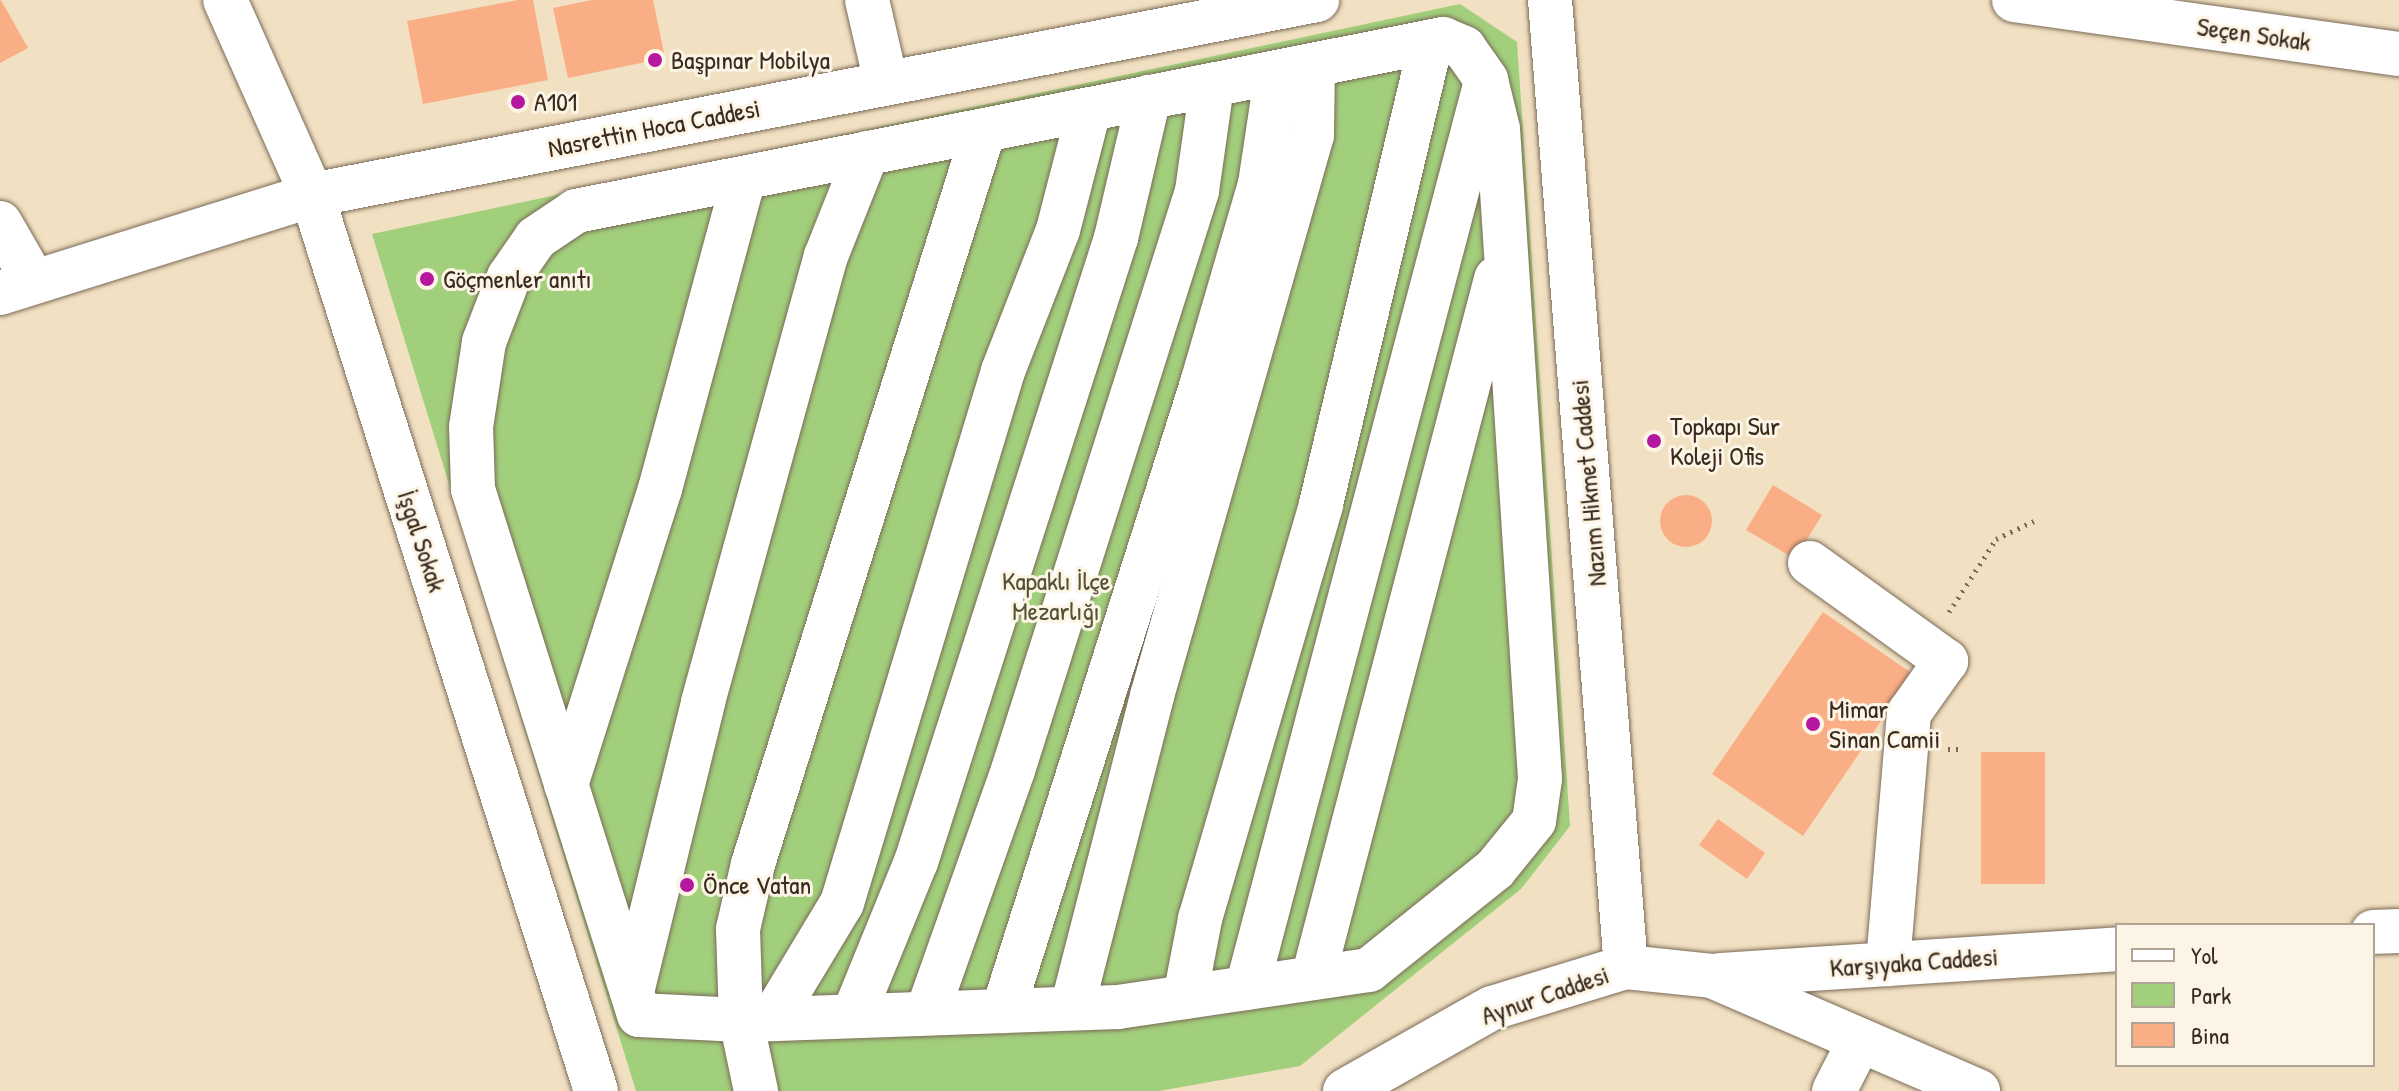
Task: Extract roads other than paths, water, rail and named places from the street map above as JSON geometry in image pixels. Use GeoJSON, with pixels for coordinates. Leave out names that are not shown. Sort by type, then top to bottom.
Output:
{"type":"FeatureCollection","features":[{"type":"Feature","properties":{"kind":"street","name":"İşgal Sokak"},"geometry":{"type":"LineString","coordinates":[[225,0],[312,195],[596,1091]]}},
{"type":"Feature","properties":{"kind":"street"},"geometry":{"type":"LineString","coordinates":[[867,0],[886,82]]}},
{"type":"Feature","properties":{"kind":"street","name":"Nasrettin Hoca Caddesi"},"geometry":{"type":"LineString","coordinates":[[17,287],[312,195],[1317,0]]}},
{"type":"Feature","properties":{"kind":"street","name":"Nazım Hikmet Caddesi"},"geometry":{"type":"LineString","coordinates":[[1550,0],[1626,967]]}},
{"type":"Feature","properties":{"kind":"street","name":"Seçen Sokak"},"geometry":{"type":"LineString","coordinates":[[2014,0],[2399,54]]}},
{"type":"Feature","properties":{"kind":"street"},"geometry":{"type":"LineString","coordinates":[[1443,39],[1464,48],[1486,80],[1498,129],[1540,779],[1534,821],[1495,869],[1369,970],[1185,997],[1072,1008],[756,1020],[639,1015],[473,489],[471,427],[484,342],[509,277],[536,238],[576,211],[1295,68],[1443,39]]}},
{"type":"Feature","properties":{"kind":"street"},"geometry":{"type":"LineString","coordinates":[[1185,997],[1200,919],[1321,504],[1431,42]]}},
{"type":"Feature","properties":{"kind":"street"},"geometry":{"type":"LineString","coordinates":[[1072,1008],[1152,696],[1312,135],[1295,68]]}},
{"type":"Feature","properties":{"kind":"street"},"geometry":{"type":"LineString","coordinates":[[1003,1011],[1203,380],[1295,68]]}},
{"type":"Feature","properties":{"kind":"street"},"geometry":{"type":"LineString","coordinates":[[1247,988],[1486,80]]}},
{"type":"Feature","properties":{"kind":"street"},"geometry":{"type":"LineString","coordinates":[[927,1013],[1013,770],[1197,191],[1212,85]]}},
{"type":"Feature","properties":{"kind":"street"},"geometry":{"type":"LineString","coordinates":[[853,1016],[916,862],[1116,238],[1149,97]]}},
{"type":"Feature","properties":{"kind":"street"},"geometry":{"type":"LineString","coordinates":[[756,1020],[842,903],[1003,371],[1058,230],[1089,110]]}},
{"type":"Feature","properties":{"kind":"street"},"geometry":{"type":"LineString","coordinates":[[756,1091],[756,1020],[738,929],[753,864],[984,130]]}},
{"type":"Feature","properties":{"kind":"street"},"geometry":{"type":"LineString","coordinates":[[632,992],[703,702],[826,256],[867,153]]}},
{"type":"Feature","properties":{"kind":"street"},"geometry":{"type":"LineString","coordinates":[[566,785],[660,489],[744,178]]}},
{"type":"Feature","properties":{"kind":"street"},"geometry":{"type":"LineString","coordinates":[[0,223],[17,287]]}},
{"type":"Feature","properties":{"kind":"street"},"geometry":{"type":"LineString","coordinates":[[1313,978],[1505,242]]}},
{"type":"Feature","properties":{"kind":"street"},"geometry":{"type":"LineString","coordinates":[[1810,563],[1946,661],[1909,713],[1888,964]]}},
{"type":"Feature","properties":{"kind":"street"},"geometry":{"type":"LineString","coordinates":[[2375,932],[2399,931]]}},
{"type":"Feature","properties":{"kind":"street","name":"Karşıyaka Caddesi"},"geometry":{"type":"LineString","coordinates":[[1712,976],[2115,949]]}},
{"type":"Feature","properties":{"kind":"street","name":"Aynur Caddesi"},"geometry":{"type":"LineString","coordinates":[[1345,1091],[1492,1008],[1626,967],[1712,976],[1978,1091]]}},
{"type":"Feature","properties":{"kind":"street"},"geometry":{"type":"LineString","coordinates":[[1834,1091],[1860,1040]]}},
{"type":"Feature","properties":{"kind":"place","name":"Başpınar Mobilya"},"geometry":{"type":"Point","coordinates":[655,60]}},
{"type":"Feature","properties":{"kind":"place","name":"A101"},"geometry":{"type":"Point","coordinates":[518,102]}},
{"type":"Feature","properties":{"kind":"place","name":"Göçmenler anıtı"},"geometry":{"type":"Point","coordinates":[427,279]}},
{"type":"Feature","properties":{"kind":"place","name":"Topkapı Sur Koleji Ofis"},"geometry":{"type":"Point","coordinates":[1654,441]}},
{"type":"Feature","properties":{"kind":"place","name":"Mimar Sinan Camii"},"geometry":{"type":"Point","coordinates":[1813,724]}},
{"type":"Feature","properties":{"kind":"place","name":"Önce Vatan"},"geometry":{"type":"Point","coordinates":[687,885]}},
{"type":"Feature","properties":{"kind":"park label","name":"Kapaklı İlçe Mezarlığı"},"geometry":{"type":"Point","coordinates":[1056,596]}}]}
